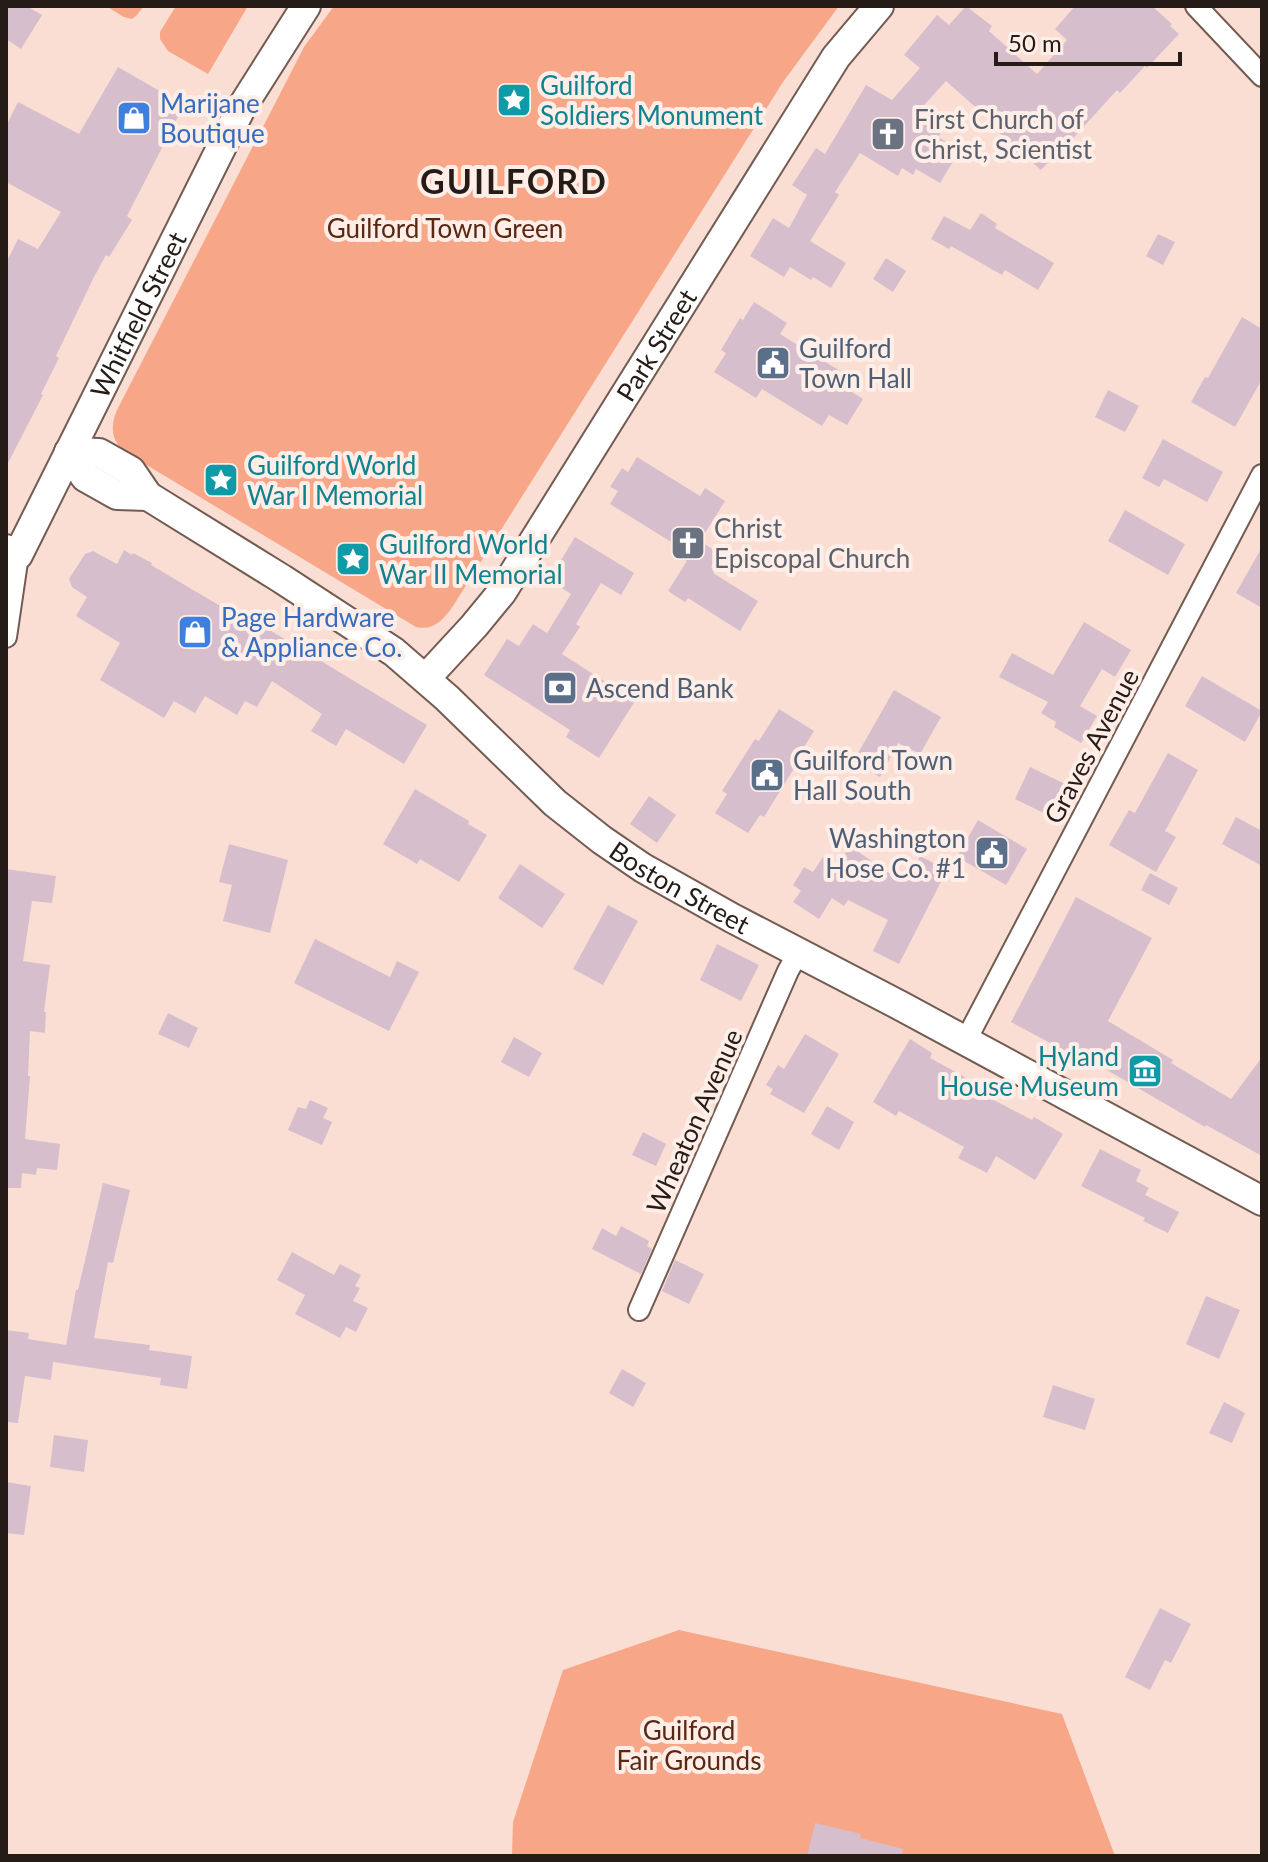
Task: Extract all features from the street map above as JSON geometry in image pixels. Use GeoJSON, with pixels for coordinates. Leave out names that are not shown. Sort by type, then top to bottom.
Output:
{"type":"FeatureCollection","features":[{"type":"Feature","properties":{"kind":"main road","name":"Whitfield Street"},"geometry":{"type":"LineString","coordinates":[[12,552],[69,452],[240,110],[306,6]]}},
{"type":"Feature","properties":{"kind":"main road","name":"Park Street"},"geometry":{"type":"LineString","coordinates":[[426,678],[502,592],[836,57],[879,6]]}},
{"type":"Feature","properties":{"kind":"main road","name":"Boston Street"},"geometry":{"type":"LineString","coordinates":[[69,452],[85,477],[117,495],[148,496],[326,606],[394,652],[426,678],[555,803],[643,868],[1262,1201]]}},
{"type":"Feature","properties":{"kind":"street"},"geometry":{"type":"LineString","coordinates":[[1196,6],[1262,76]]}},
{"type":"Feature","properties":{"kind":"street","name":"Graves Avenue"},"geometry":{"type":"LineString","coordinates":[[965,1042],[1262,475]]}},
{"type":"Feature","properties":{"kind":"street","name":"Whitfield Street"},"geometry":{"type":"LineString","coordinates":[[6,637],[12,552]]}},
{"type":"Feature","properties":{"kind":"street","name":"Wheaton Avenue"},"geometry":{"type":"LineString","coordinates":[[639,1310],[798,953]]}},
{"type":"Feature","properties":{"kind":"green space"},"geometry":{"type":"Polygon","coordinates":[[[106,6],[144,6],[132,19],[106,6]]]}},
{"type":"Feature","properties":{"kind":"green space"},"geometry":{"type":"Polygon","coordinates":[[[176,6],[248,6],[208,74],[168,51],[160,39],[160,32],[176,6]]]}},
{"type":"Feature","properties":{"kind":"green space","name":"Guilford Town Green"},"geometry":{"type":"Polygon","coordinates":[[[334,6],[839,6],[783,82],[453,606],[442,620],[422,628],[125,452],[113,433],[117,410],[304,47],[334,6]]]}},
{"type":"Feature","properties":{"kind":"green space","name":"Guilford Fair Grounds"},"geometry":{"type":"Polygon","coordinates":[[[679,1630],[1062,1714],[1115,1856],[512,1856],[513,1822],[563,1670],[679,1630]]]}},
{"type":"Feature","properties":{"kind":"building"},"geometry":{"type":"Polygon","coordinates":[[[6,6],[27,6],[42,15],[21,49],[6,39],[6,6]]]}},
{"type":"Feature","properties":{"kind":"building"},"geometry":{"type":"Polygon","coordinates":[[[966,6],[992,26],[989,31],[1037,74],[1067,40],[1055,29],[1075,6],[1152,6],[1179,34],[1120,93],[1117,90],[1041,170],[1025,156],[1022,159],[1003,141],[1005,138],[989,123],[991,121],[946,81],[915,115],[942,131],[938,137],[960,150],[940,183],[916,169],[913,175],[902,168],[898,176],[860,153],[835,192],[839,195],[810,241],[846,263],[831,288],[790,267],[784,277],[750,256],[773,218],[789,228],[807,195],[792,185],[816,148],[825,154],[866,85],[892,100],[920,68],[904,55],[937,15],[949,25],[966,6]]]}},
{"type":"Feature","properties":{"kind":"building"},"geometry":{"type":"Polygon","coordinates":[[[118,67],[184,105],[127,216],[132,220],[94,277],[56,356],[59,358],[43,395],[6,467],[6,263],[18,239],[38,249],[61,212],[6,182],[6,126],[18,102],[79,134],[118,67]]]}},
{"type":"Feature","properties":{"kind":"building"},"geometry":{"type":"Polygon","coordinates":[[[981,213],[997,224],[995,228],[1054,263],[1038,290],[1005,270],[1002,275],[951,246],[949,249],[931,239],[944,216],[970,230],[981,213]]]}},
{"type":"Feature","properties":{"kind":"building"},"geometry":{"type":"Polygon","coordinates":[[[1158,234],[1175,242],[1163,265],[1146,256],[1158,234]]]}},
{"type":"Feature","properties":{"kind":"building"},"geometry":{"type":"Polygon","coordinates":[[[886,258],[906,271],[893,292],[873,279],[886,258]]]}},
{"type":"Feature","properties":{"kind":"building","name":"Guilford Town Hall"},"geometry":{"type":"Polygon","coordinates":[[[754,302],[787,323],[780,334],[853,379],[847,389],[863,399],[847,425],[829,415],[822,426],[762,389],[756,398],[714,372],[726,353],[721,350],[740,318],[743,320],[754,302]]]}},
{"type":"Feature","properties":{"kind":"building"},"geometry":{"type":"Polygon","coordinates":[[[1242,317],[1262,329],[1262,379],[1235,427],[1191,402],[1242,317]]]}},
{"type":"Feature","properties":{"kind":"building"},"geometry":{"type":"Polygon","coordinates":[[[1108,390],[1139,406],[1125,432],[1095,417],[1108,390]]]}},
{"type":"Feature","properties":{"kind":"building"},"geometry":{"type":"Polygon","coordinates":[[[1163,439],[1223,472],[1207,502],[1164,479],[1159,487],[1142,478],[1163,439]]]}},
{"type":"Feature","properties":{"kind":"building","name":"Christ Episcopal Church"},"geometry":{"type":"Polygon","coordinates":[[[637,457],[700,496],[705,488],[725,501],[700,541],[720,554],[711,567],[715,569],[713,573],[758,601],[740,631],[688,598],[685,602],[668,591],[687,561],[671,552],[676,545],[610,504],[618,491],[610,487],[622,468],[628,472],[637,457]]]}},
{"type":"Feature","properties":{"kind":"building"},"geometry":{"type":"Polygon","coordinates":[[[1125,510],[1185,544],[1168,575],[1108,541],[1125,510]]]}},
{"type":"Feature","properties":{"kind":"building","name":"Ascend Bank"},"geometry":{"type":"Polygon","coordinates":[[[575,537],[634,573],[621,595],[601,583],[576,624],[580,627],[562,654],[635,701],[599,758],[566,737],[570,730],[484,675],[507,639],[519,646],[533,624],[547,633],[571,594],[549,580],[575,537]]]}},
{"type":"Feature","properties":{"kind":"building"},"geometry":{"type":"Polygon","coordinates":[[[1262,547],[1262,608],[1236,593],[1262,547]]]}},
{"type":"Feature","properties":{"kind":"building","name":"Page Hardware & Appliance Co."},"geometry":{"type":"Polygon","coordinates":[[[124,550],[152,563],[222,607],[225,603],[427,725],[404,764],[346,729],[336,746],[311,731],[322,714],[272,681],[257,707],[245,701],[237,715],[205,696],[195,713],[174,701],[164,718],[100,680],[120,643],[76,616],[87,597],[72,587],[69,579],[85,554],[93,551],[117,564],[124,550]]]}},
{"type":"Feature","properties":{"kind":"building"},"geometry":{"type":"Polygon","coordinates":[[[1084,622],[1131,650],[1115,677],[1102,669],[1080,706],[1097,716],[1081,743],[1054,727],[1056,722],[1041,713],[1048,702],[999,677],[1012,653],[1053,675],[1084,622]]]}},
{"type":"Feature","properties":{"kind":"building"},"geometry":{"type":"Polygon","coordinates":[[[1202,676],[1262,711],[1245,742],[1185,706],[1202,676]]]}},
{"type":"Feature","properties":{"kind":"building"},"geometry":{"type":"Polygon","coordinates":[[[894,690],[941,717],[920,754],[898,743],[880,777],[853,762],[894,690]]]}},
{"type":"Feature","properties":{"kind":"building","name":"Guilford Town Hall South"},"geometry":{"type":"Polygon","coordinates":[[[779,709],[814,731],[764,817],[760,815],[748,833],[715,813],[727,794],[722,791],[755,739],[759,741],[779,709]]]}},
{"type":"Feature","properties":{"kind":"building"},"geometry":{"type":"Polygon","coordinates":[[[1168,753],[1198,770],[1165,831],[1176,837],[1156,872],[1109,845],[1129,810],[1135,813],[1168,753]]]}},
{"type":"Feature","properties":{"kind":"building"},"geometry":{"type":"Polygon","coordinates":[[[1030,767],[1065,784],[1050,816],[1015,799],[1030,767]]]}},
{"type":"Feature","properties":{"kind":"building"},"geometry":{"type":"Polygon","coordinates":[[[415,789],[487,835],[459,882],[420,859],[417,864],[383,844],[415,789]]]}},
{"type":"Feature","properties":{"kind":"building"},"geometry":{"type":"Polygon","coordinates":[[[649,796],[676,815],[657,843],[630,824],[649,796]]]}},
{"type":"Feature","properties":{"kind":"building"},"geometry":{"type":"Polygon","coordinates":[[[1236,817],[1262,831],[1262,866],[1222,844],[1236,817]]]}},
{"type":"Feature","properties":{"kind":"building","name":"Washington Hose Co. #1"},"geometry":{"type":"Polygon","coordinates":[[[978,820],[1027,849],[1006,885],[957,857],[978,820]]]}},
{"type":"Feature","properties":{"kind":"building"},"geometry":{"type":"Polygon","coordinates":[[[229,844],[288,860],[270,933],[223,921],[232,885],[219,882],[229,844]]]}},
{"type":"Feature","properties":{"kind":"building"},"geometry":{"type":"Polygon","coordinates":[[[850,846],[872,864],[907,882],[920,856],[947,870],[899,964],[873,951],[888,920],[848,900],[844,906],[832,898],[819,919],[793,902],[801,891],[793,885],[804,867],[813,872],[823,857],[837,867],[850,846]]]}},
{"type":"Feature","properties":{"kind":"building"},"geometry":{"type":"Polygon","coordinates":[[[520,864],[565,894],[542,928],[498,898],[520,864]]]}},
{"type":"Feature","properties":{"kind":"building"},"geometry":{"type":"Polygon","coordinates":[[[6,869],[56,876],[52,903],[32,901],[23,961],[50,965],[44,1012],[45,1033],[30,1031],[25,1139],[60,1144],[57,1170],[37,1168],[36,1175],[22,1173],[21,1188],[6,1188],[6,869]]]}},
{"type":"Feature","properties":{"kind":"building"},"geometry":{"type":"Polygon","coordinates":[[[1150,873],[1178,888],[1169,905],[1141,890],[1150,873]]]}},
{"type":"Feature","properties":{"kind":"building"},"geometry":{"type":"Polygon","coordinates":[[[1076,897],[1152,938],[1108,1021],[1231,1099],[1262,1057],[1262,1156],[1205,1127],[1088,1059],[1086,1062],[1011,1022],[1076,897]]]}},
{"type":"Feature","properties":{"kind":"building"},"geometry":{"type":"Polygon","coordinates":[[[608,905],[638,921],[603,985],[573,969],[608,905]]]}},
{"type":"Feature","properties":{"kind":"building"},"geometry":{"type":"Polygon","coordinates":[[[315,939],[390,977],[397,961],[419,972],[389,1031],[294,983],[315,939]]]}},
{"type":"Feature","properties":{"kind":"building"},"geometry":{"type":"Polygon","coordinates":[[[717,944],[759,965],[741,1001],[700,980],[717,944]]]}},
{"type":"Feature","properties":{"kind":"building"},"geometry":{"type":"Polygon","coordinates":[[[168,1013],[198,1028],[189,1048],[158,1034],[168,1013]]]}},
{"type":"Feature","properties":{"kind":"building"},"geometry":{"type":"Polygon","coordinates":[[[805,1034],[839,1054],[804,1113],[770,1094],[773,1089],[766,1085],[778,1065],[784,1069],[805,1034]]]}},
{"type":"Feature","properties":{"kind":"building"},"geometry":{"type":"Polygon","coordinates":[[[514,1037],[542,1053],[529,1077],[501,1062],[514,1037]]]}},
{"type":"Feature","properties":{"kind":"building"},"geometry":{"type":"Polygon","coordinates":[[[910,1039],[932,1053],[930,1058],[972,1081],[969,1087],[1063,1134],[1035,1180],[996,1156],[987,1173],[958,1158],[964,1147],[899,1111],[896,1116],[873,1102],[910,1039]]]}},
{"type":"Feature","properties":{"kind":"building"},"geometry":{"type":"Polygon","coordinates":[[[310,1100],[328,1108],[323,1118],[332,1122],[322,1145],[288,1130],[298,1107],[306,1109],[310,1100]]]}},
{"type":"Feature","properties":{"kind":"building"},"geometry":{"type":"Polygon","coordinates":[[[827,1106],[854,1122],[839,1150],[811,1134],[827,1106]]]}},
{"type":"Feature","properties":{"kind":"building"},"geometry":{"type":"Polygon","coordinates":[[[643,1132],[666,1144],[656,1166],[632,1155],[643,1132]]]}},
{"type":"Feature","properties":{"kind":"building"},"geometry":{"type":"Polygon","coordinates":[[[1100,1149],[1141,1170],[1136,1181],[1149,1188],[1145,1195],[1179,1212],[1168,1233],[1081,1186],[1100,1149]]]}},
{"type":"Feature","properties":{"kind":"building"},"geometry":{"type":"Polygon","coordinates":[[[103,1183],[130,1190],[113,1263],[108,1262],[94,1338],[150,1345],[149,1350],[192,1356],[187,1389],[160,1385],[161,1378],[53,1362],[51,1380],[25,1376],[18,1423],[6,1422],[6,1330],[29,1333],[28,1339],[66,1345],[76,1290],[103,1183]]]}},
{"type":"Feature","properties":{"kind":"building"},"geometry":{"type":"Polygon","coordinates":[[[621,1226],[649,1241],[647,1246],[652,1249],[641,1274],[592,1249],[602,1228],[616,1236],[621,1226]]]}},
{"type":"Feature","properties":{"kind":"building"},"geometry":{"type":"Polygon","coordinates":[[[292,1252],[334,1275],[340,1264],[361,1275],[355,1286],[360,1288],[353,1301],[368,1308],[356,1332],[346,1327],[340,1338],[295,1314],[305,1295],[277,1280],[292,1252]]]}},
{"type":"Feature","properties":{"kind":"building"},"geometry":{"type":"Polygon","coordinates":[[[675,1260],[704,1274],[689,1304],[662,1291],[675,1260]]]}},
{"type":"Feature","properties":{"kind":"building"},"geometry":{"type":"Polygon","coordinates":[[[1206,1296],[1240,1310],[1219,1359],[1186,1344],[1206,1296]]]}},
{"type":"Feature","properties":{"kind":"building"},"geometry":{"type":"Polygon","coordinates":[[[622,1369],[646,1383],[633,1407],[609,1393],[622,1369]]]}},
{"type":"Feature","properties":{"kind":"building"},"geometry":{"type":"Polygon","coordinates":[[[1053,1385],[1095,1399],[1085,1430],[1043,1417],[1053,1385]]]}},
{"type":"Feature","properties":{"kind":"building"},"geometry":{"type":"Polygon","coordinates":[[[1224,1402],[1245,1413],[1232,1443],[1209,1433],[1224,1402]]]}},
{"type":"Feature","properties":{"kind":"building"},"geometry":{"type":"Polygon","coordinates":[[[54,1435],[88,1440],[84,1472],[50,1467],[54,1435]]]}},
{"type":"Feature","properties":{"kind":"building"},"geometry":{"type":"Polygon","coordinates":[[[6,1482],[31,1486],[24,1535],[6,1533],[6,1482]]]}},
{"type":"Feature","properties":{"kind":"building"},"geometry":{"type":"Polygon","coordinates":[[[1160,1608],[1191,1624],[1171,1663],[1165,1660],[1150,1690],[1125,1677],[1160,1608]]]}},
{"type":"Feature","properties":{"kind":"building"},"geometry":{"type":"Polygon","coordinates":[[[815,1823],[861,1834],[860,1838],[903,1849],[902,1856],[807,1856],[815,1823]]]}},
{"type":"Feature","properties":{"kind":"place","name":"Guilford Soldiers Monument"},"geometry":{"type":"Point","coordinates":[514,100]}},
{"type":"Feature","properties":{"kind":"place","name":"Marijane Boutique"},"geometry":{"type":"Point","coordinates":[134,118]}},
{"type":"Feature","properties":{"kind":"place","name":"First Church of Christ, Scientist"},"geometry":{"type":"Point","coordinates":[888,134]}},
{"type":"Feature","properties":{"kind":"place","name":"Guilford Town Hall"},"geometry":{"type":"Point","coordinates":[773,363]}},
{"type":"Feature","properties":{"kind":"place","name":"Guilford World War I Memorial"},"geometry":{"type":"Point","coordinates":[221,480]}},
{"type":"Feature","properties":{"kind":"place","name":"Christ Episcopal Church"},"geometry":{"type":"Point","coordinates":[688,543]}},
{"type":"Feature","properties":{"kind":"place","name":"Guilford World War II Memorial"},"geometry":{"type":"Point","coordinates":[353,559]}},
{"type":"Feature","properties":{"kind":"place","name":"Page Hardware & Appliance Co."},"geometry":{"type":"Point","coordinates":[195,632]}},
{"type":"Feature","properties":{"kind":"place","name":"Ascend Bank"},"geometry":{"type":"Point","coordinates":[560,688]}},
{"type":"Feature","properties":{"kind":"place","name":"Guilford Town Hall South"},"geometry":{"type":"Point","coordinates":[767,775]}},
{"type":"Feature","properties":{"kind":"place","name":"Washington Hose Co. #1"},"geometry":{"type":"Point","coordinates":[992,853]}},
{"type":"Feature","properties":{"kind":"place","name":"Hyland House Museum"},"geometry":{"type":"Point","coordinates":[1145,1071]}},
{"type":"Feature","properties":{"kind":"district","name":"GUILFORD"},"geometry":{"type":"Point","coordinates":[514,180]}}]}
